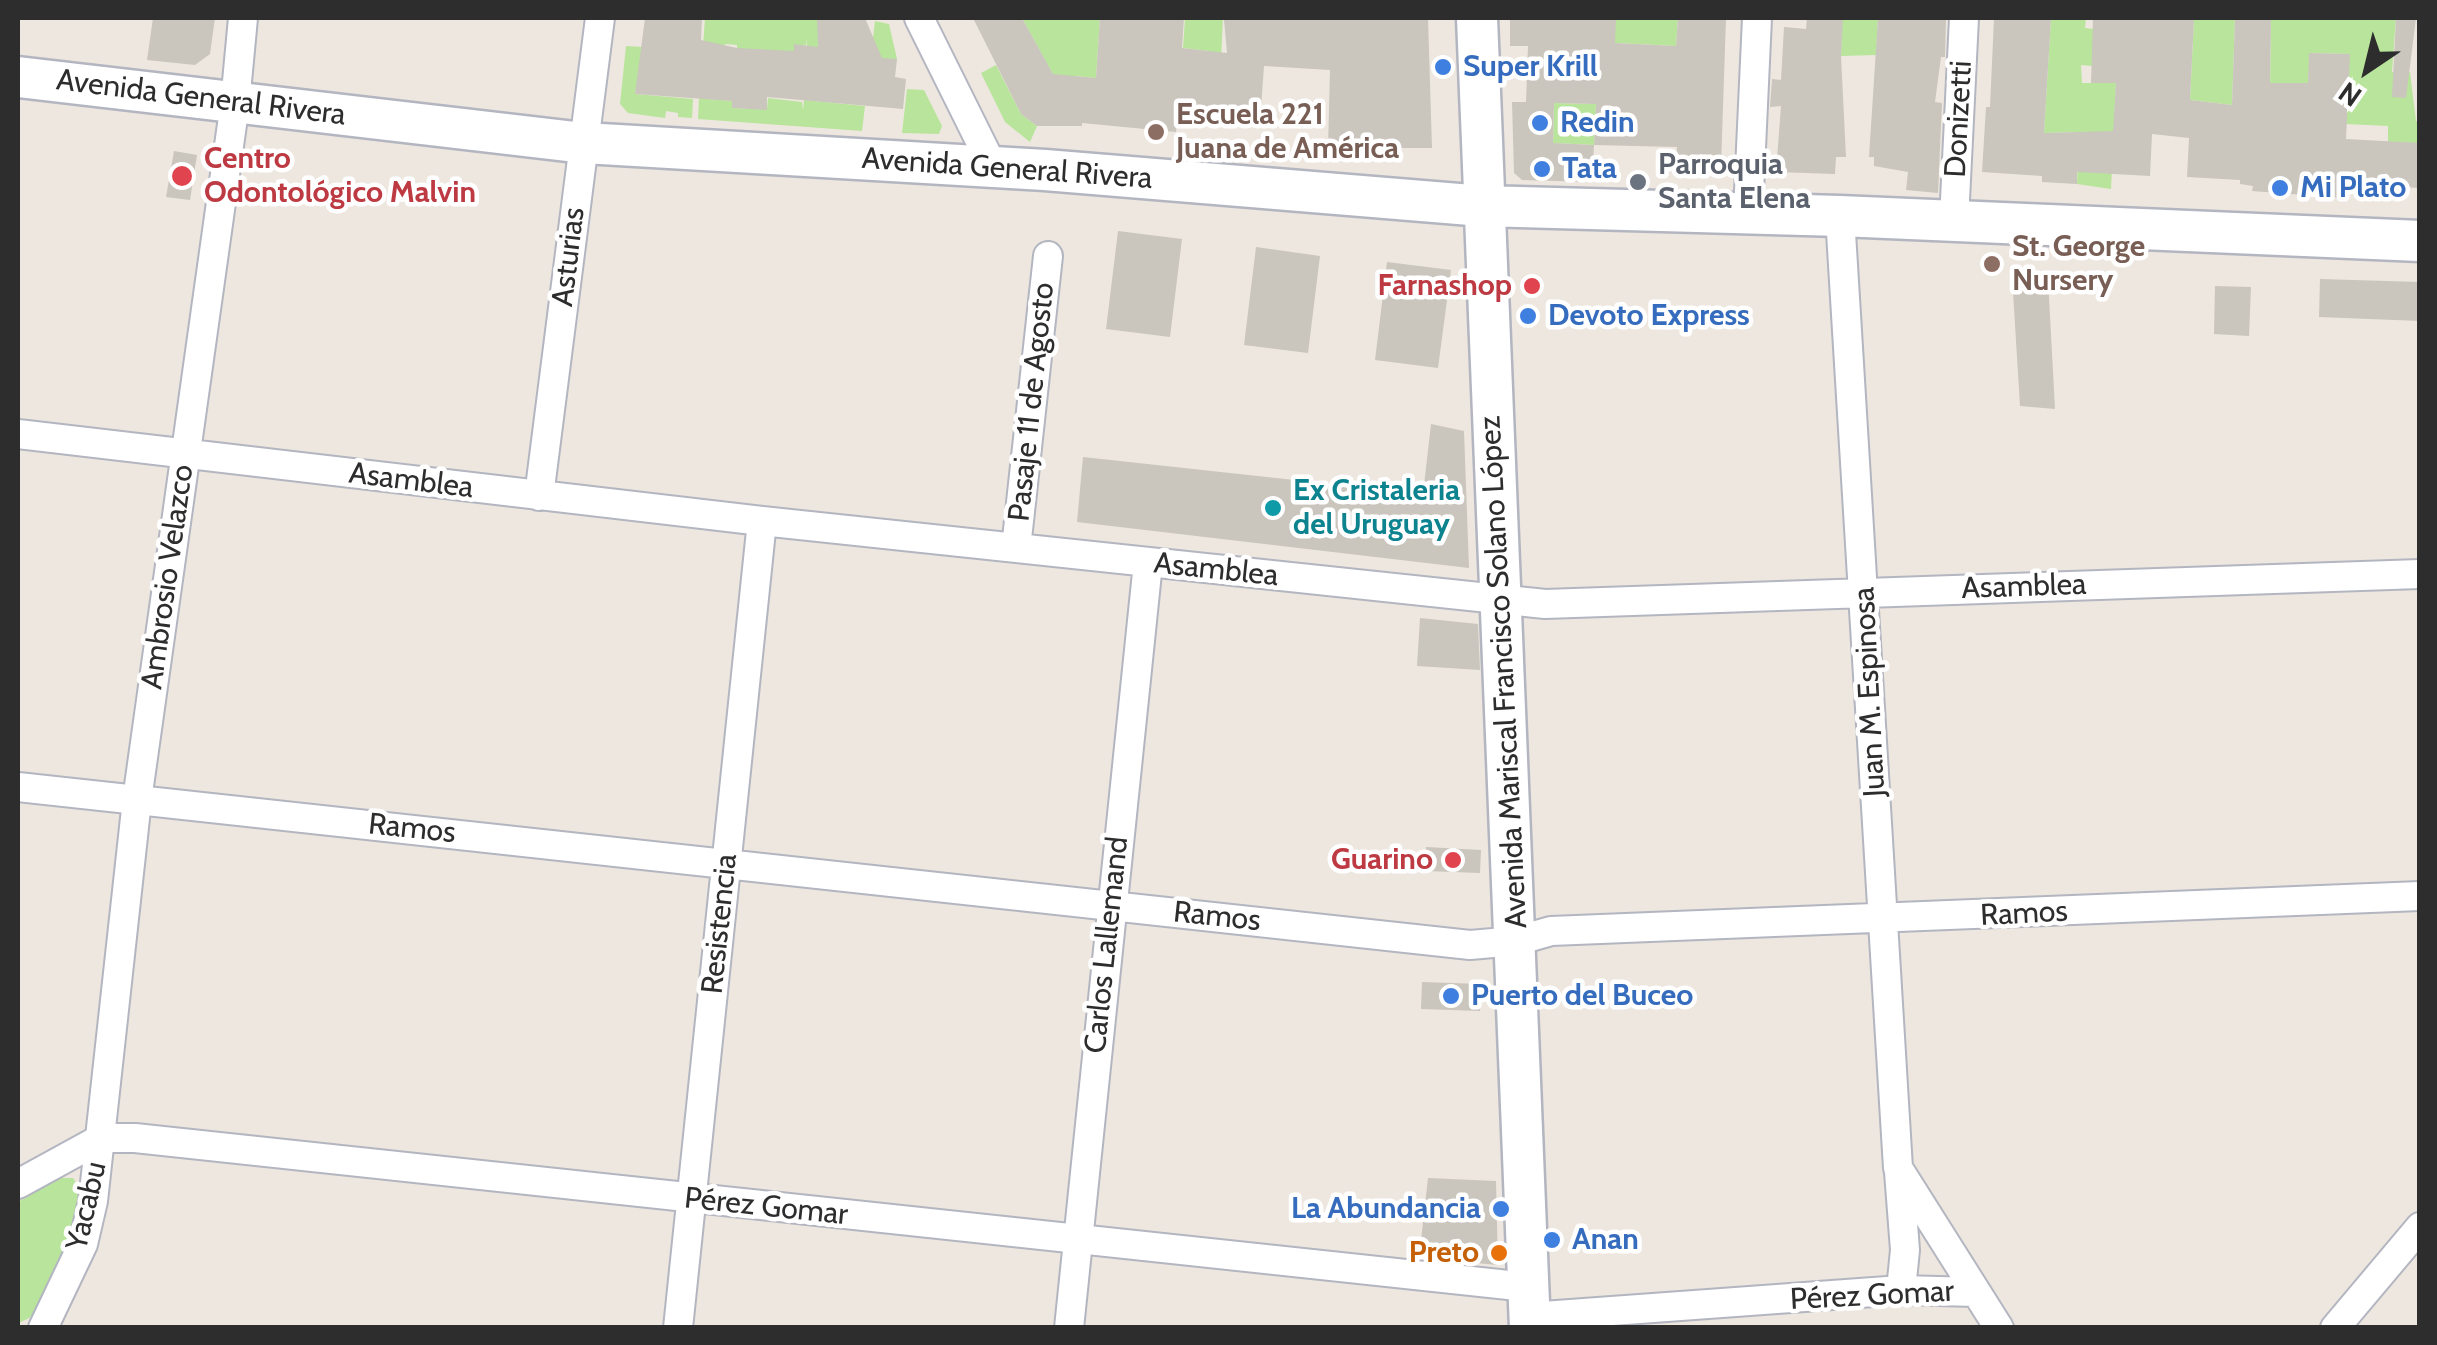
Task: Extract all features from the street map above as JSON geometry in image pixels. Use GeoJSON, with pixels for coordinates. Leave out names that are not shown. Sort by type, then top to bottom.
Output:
{"type":"FeatureCollection","features":[{"type":"Feature","properties":{"kind":"main road","name":"Avenida Mariscal Francisco Solano López"},"geometry":{"type":"LineString","coordinates":[[1477,18],[1528,1311]]}},
{"type":"Feature","properties":{"kind":"main road","name":"Avenida General Rivera"},"geometry":{"type":"LineString","coordinates":[[18,76],[584,142],[993,166],[1483,206],[1954,220],[2420,241]]}},
{"type":"Feature","properties":{"kind":"street","name":"Ambrosio Velazco"},"geometry":{"type":"LineString","coordinates":[[102,1138],[137,800],[235,103],[243,18]]}},
{"type":"Feature","properties":{"kind":"street","name":"Asturias"},"geometry":{"type":"LineString","coordinates":[[539,496],[600,18]]}},
{"type":"Feature","properties":{"kind":"street"},"geometry":{"type":"LineString","coordinates":[[919,18],[993,166]]}},
{"type":"Feature","properties":{"kind":"street"},"geometry":{"type":"LineString","coordinates":[[1748,213],[1757,18]]}},
{"type":"Feature","properties":{"kind":"street","name":"Donizetti"},"geometry":{"type":"LineString","coordinates":[[1954,220],[1964,18]]}},
{"type":"Feature","properties":{"kind":"street","name":"Juan M. Espinosa"},"geometry":{"type":"LineString","coordinates":[[1840,216],[1905,1250],[1901,1290]]}},
{"type":"Feature","properties":{"kind":"street","name":"Pasaje 11 de Agosto"},"geometry":{"type":"LineString","coordinates":[[1016,548],[1048,256]]}},
{"type":"Feature","properties":{"kind":"street","name":"Asamblea"},"geometry":{"type":"LineString","coordinates":[[18,434],[762,521],[1545,604],[2420,574]]}},
{"type":"Feature","properties":{"kind":"street","name":"Resistencia"},"geometry":{"type":"LineString","coordinates":[[678,1328],[762,521]]}},
{"type":"Feature","properties":{"kind":"street","name":"Carlos Lallemand"},"geometry":{"type":"LineString","coordinates":[[1069,1328],[1148,563]]}},
{"type":"Feature","properties":{"kind":"street","name":"Ramos"},"geometry":{"type":"LineString","coordinates":[[18,788],[1470,945],[1516,941],[1550,931],[2420,896]]}},
{"type":"Feature","properties":{"kind":"street"},"geometry":{"type":"LineString","coordinates":[[18,1184],[102,1138]]}},
{"type":"Feature","properties":{"kind":"street","name":"Pérez Gomar"},"geometry":{"type":"LineString","coordinates":[[102,1138],[155,1140],[1077,1240],[1528,1311],[1901,1290],[1975,1292]]}},
{"type":"Feature","properties":{"kind":"street","name":"Yacabu"},"geometry":{"type":"LineString","coordinates":[[43,1328],[83,1244],[102,1138]]}},
{"type":"Feature","properties":{"kind":"street","name":"Juan M. Espinosa"},"geometry":{"type":"LineString","coordinates":[[1898,1168],[1999,1328]]}},
{"type":"Feature","properties":{"kind":"street"},"geometry":{"type":"LineString","coordinates":[[2335,1328],[2420,1226]]}},
{"type":"Feature","properties":{"kind":"green space"},"geometry":{"type":"Polygon","coordinates":[[[705,18],[816,18],[873,38],[875,21],[889,24],[897,59],[806,73],[807,38],[806,45],[794,45],[794,52],[751,49],[749,59],[737,57],[737,45],[725,44],[724,51],[703,46],[705,18]]]}},
{"type":"Feature","properties":{"kind":"green space"},"geometry":{"type":"Polygon","coordinates":[[[1022,18],[1100,18],[1096,78],[1075,76],[1073,84],[1057,82],[1022,18]]]}},
{"type":"Feature","properties":{"kind":"green space"},"geometry":{"type":"Polygon","coordinates":[[[1185,18],[1223,18],[1220,81],[1203,80],[1209,51],[1183,48],[1185,18]]]}},
{"type":"Feature","properties":{"kind":"green space"},"geometry":{"type":"Polygon","coordinates":[[[1558,18],[1678,18],[1676,46],[1617,43],[1557,47],[1558,18]]]}},
{"type":"Feature","properties":{"kind":"green space"},"geometry":{"type":"Polygon","coordinates":[[[1842,18],[1878,18],[1876,55],[1841,56],[1842,18]]]}},
{"type":"Feature","properties":{"kind":"green space"},"geometry":{"type":"Polygon","coordinates":[[[2051,18],[2086,18],[2085,28],[2119,32],[2092,66],[2081,65],[2082,83],[2116,83],[2111,189],[2077,184],[2079,132],[2044,133],[2051,18]]]}},
{"type":"Feature","properties":{"kind":"green space"},"geometry":{"type":"Polygon","coordinates":[[[2194,18],[2235,18],[2232,105],[2190,100],[2194,18]]]}},
{"type":"Feature","properties":{"kind":"green space"},"geometry":{"type":"Polygon","coordinates":[[[2271,18],[2396,18],[2392,72],[2410,72],[2419,122],[2419,150],[2388,142],[2388,126],[2346,124],[2349,54],[2310,53],[2308,83],[2270,89],[2271,18]]]}},
{"type":"Feature","properties":{"kind":"green space"},"geometry":{"type":"Polygon","coordinates":[[[626,46],[643,47],[635,94],[693,99],[692,118],[666,111],[665,118],[628,113],[620,104],[626,46]]]}},
{"type":"Feature","properties":{"kind":"green space"},"geometry":{"type":"Polygon","coordinates":[[[996,65],[1021,114],[1037,126],[1030,142],[1005,122],[981,73],[996,65]]]}},
{"type":"Feature","properties":{"kind":"green space"},"geometry":{"type":"Polygon","coordinates":[[[907,89],[924,90],[942,126],[939,134],[902,133],[907,89]]]}},
{"type":"Feature","properties":{"kind":"green space"},"geometry":{"type":"Polygon","coordinates":[[[699,98],[732,101],[732,108],[767,109],[768,98],[802,102],[803,110],[804,100],[865,106],[862,131],[698,119],[699,98]]]}},
{"type":"Feature","properties":{"kind":"green space"},"geometry":{"type":"Polygon","coordinates":[[[1554,103],[1596,104],[1594,145],[1553,143],[1554,103]]]}},
{"type":"Feature","properties":{"kind":"green space"},"geometry":{"type":"Polygon","coordinates":[[[60,1178],[73,1178],[78,1189],[75,1224],[44,1299],[33,1315],[18,1323],[18,1202],[60,1178]]]}},
{"type":"Feature","properties":{"kind":"building"},"geometry":{"type":"Polygon","coordinates":[[[153,18],[215,18],[210,54],[195,65],[147,60],[153,18]]]}},
{"type":"Feature","properties":{"kind":"building"},"geometry":{"type":"Polygon","coordinates":[[[645,18],[702,18],[701,40],[737,48],[794,51],[794,44],[818,47],[817,18],[865,18],[882,58],[897,59],[895,77],[906,79],[903,109],[767,97],[767,110],[732,108],[732,101],[635,94],[645,18]]]}},
{"type":"Feature","properties":{"kind":"building"},"geometry":{"type":"Polygon","coordinates":[[[973,18],[1022,18],[1053,74],[1096,78],[1100,18],[1184,18],[1182,48],[1227,53],[1224,20],[1234,18],[1428,18],[1432,148],[1380,148],[1380,155],[1328,149],[1330,70],[1264,66],[1260,122],[1208,115],[1208,122],[1177,120],[1176,132],[1082,123],[1037,126],[1021,114],[973,18]]]}},
{"type":"Feature","properties":{"kind":"building"},"geometry":{"type":"Polygon","coordinates":[[[1510,18],[1616,18],[1615,43],[1676,46],[1678,18],[1726,18],[1721,166],[1676,165],[1677,147],[1594,145],[1592,182],[1522,180],[1514,173],[1512,102],[1526,102],[1528,46],[1510,46],[1510,18]],[[1554,103],[1553,143],[1594,145],[1596,104],[1554,103]]]}},
{"type":"Feature","properties":{"kind":"building"},"geometry":{"type":"Polygon","coordinates":[[[1807,18],[1843,18],[1846,157],[1836,157],[1835,174],[1776,172],[1781,106],[1770,107],[1772,79],[1781,80],[1784,27],[1806,29],[1807,18]]]}},
{"type":"Feature","properties":{"kind":"building"},"geometry":{"type":"Polygon","coordinates":[[[1878,18],[1946,18],[1945,57],[1941,57],[1935,102],[1942,103],[1938,193],[1906,190],[1908,172],[1874,166],[1874,157],[1869,157],[1878,18]]]}},
{"type":"Feature","properties":{"kind":"building"},"geometry":{"type":"Polygon","coordinates":[[[1994,18],[2051,18],[2044,133],[2113,131],[2116,83],[2091,83],[2093,18],[2194,18],[2190,100],[2232,105],[2235,18],[2271,18],[2270,83],[2308,83],[2309,53],[2350,54],[2346,139],[2420,143],[2420,188],[2385,186],[2383,192],[2343,190],[2343,198],[2252,191],[2253,186],[2240,184],[2240,180],[2187,177],[2189,138],[2152,134],[2150,176],[2077,172],[2077,184],[2042,182],[2042,176],[1982,172],[1994,18]]]}},
{"type":"Feature","properties":{"kind":"building"},"geometry":{"type":"Polygon","coordinates":[[[2396,18],[2416,18],[2406,98],[2392,97],[2396,18]]]}},
{"type":"Feature","properties":{"kind":"building","name":"Centro Odontológico Malvin"},"geometry":{"type":"Polygon","coordinates":[[[174,151],[197,155],[190,200],[166,197],[174,151]]]}},
{"type":"Feature","properties":{"kind":"building"},"geometry":{"type":"Polygon","coordinates":[[[1118,231],[1182,239],[1170,337],[1106,329],[1118,231]]]}},
{"type":"Feature","properties":{"kind":"building"},"geometry":{"type":"Polygon","coordinates":[[[1256,247],[1320,256],[1308,353],[1244,345],[1256,247]]]}},
{"type":"Feature","properties":{"kind":"building"},"geometry":{"type":"Polygon","coordinates":[[[1387,262],[1451,270],[1438,368],[1375,360],[1387,262]]]}},
{"type":"Feature","properties":{"kind":"building"},"geometry":{"type":"Polygon","coordinates":[[[2012,276],[2048,279],[2055,409],[2020,406],[2012,276]]]}},
{"type":"Feature","properties":{"kind":"building"},"geometry":{"type":"Polygon","coordinates":[[[2320,279],[2420,282],[2420,321],[2319,317],[2320,279]]]}},
{"type":"Feature","properties":{"kind":"building"},"geometry":{"type":"Polygon","coordinates":[[[2215,286],[2251,287],[2249,336],[2214,334],[2215,286]]]}},
{"type":"Feature","properties":{"kind":"building","name":"Ex Cristaleria del Uruguay"},"geometry":{"type":"Polygon","coordinates":[[[1431,424],[1464,431],[1469,568],[1077,522],[1083,457],[1423,494],[1431,424]]]}},
{"type":"Feature","properties":{"kind":"building"},"geometry":{"type":"Polygon","coordinates":[[[1420,618],[1478,624],[1480,670],[1417,666],[1420,618]]]}},
{"type":"Feature","properties":{"kind":"building","name":"Guarino"},"geometry":{"type":"Polygon","coordinates":[[[1426,847],[1481,850],[1480,873],[1425,871],[1426,847]]]}},
{"type":"Feature","properties":{"kind":"building","name":"Puerto del Buceo"},"geometry":{"type":"Polygon","coordinates":[[[1422,982],[1481,984],[1480,1011],[1421,1009],[1422,982]]]}},
{"type":"Feature","properties":{"kind":"building"},"geometry":{"type":"Polygon","coordinates":[[[1428,1178],[1496,1181],[1498,1265],[1419,1258],[1428,1178]]]}},
{"type":"Feature","properties":{"kind":"place","name":"Super Krill"},"geometry":{"type":"Point","coordinates":[1443,67]}},
{"type":"Feature","properties":{"kind":"place","name":"Redin"},"geometry":{"type":"Point","coordinates":[1540,123]}},
{"type":"Feature","properties":{"kind":"place","name":"Escuela 221 Juana de América"},"geometry":{"type":"Point","coordinates":[1156,132]}},
{"type":"Feature","properties":{"kind":"place","name":"Tata"},"geometry":{"type":"Point","coordinates":[1542,169]}},
{"type":"Feature","properties":{"kind":"place","name":"Centro Odontológico Malvin"},"geometry":{"type":"Point","coordinates":[182,176]}},
{"type":"Feature","properties":{"kind":"place","name":"Parroquia Santa Elena"},"geometry":{"type":"Point","coordinates":[1638,182]}},
{"type":"Feature","properties":{"kind":"place","name":"Mi Plato"},"geometry":{"type":"Point","coordinates":[2280,188]}},
{"type":"Feature","properties":{"kind":"place","name":"St. George Nursery"},"geometry":{"type":"Point","coordinates":[1992,264]}},
{"type":"Feature","properties":{"kind":"place","name":"Farnashop"},"geometry":{"type":"Point","coordinates":[1532,286]}},
{"type":"Feature","properties":{"kind":"place","name":"Devoto Express"},"geometry":{"type":"Point","coordinates":[1528,316]}},
{"type":"Feature","properties":{"kind":"place","name":"Ex Cristaleria del Uruguay"},"geometry":{"type":"Point","coordinates":[1273,508]}},
{"type":"Feature","properties":{"kind":"place","name":"Guarino"},"geometry":{"type":"Point","coordinates":[1453,860]}},
{"type":"Feature","properties":{"kind":"place","name":"Puerto del Buceo"},"geometry":{"type":"Point","coordinates":[1451,996]}},
{"type":"Feature","properties":{"kind":"place","name":"La Abundancia"},"geometry":{"type":"Point","coordinates":[1501,1209]}},
{"type":"Feature","properties":{"kind":"place","name":"Anan"},"geometry":{"type":"Point","coordinates":[1552,1240]}},
{"type":"Feature","properties":{"kind":"place","name":"Preto"},"geometry":{"type":"Point","coordinates":[1499,1253]}}]}
